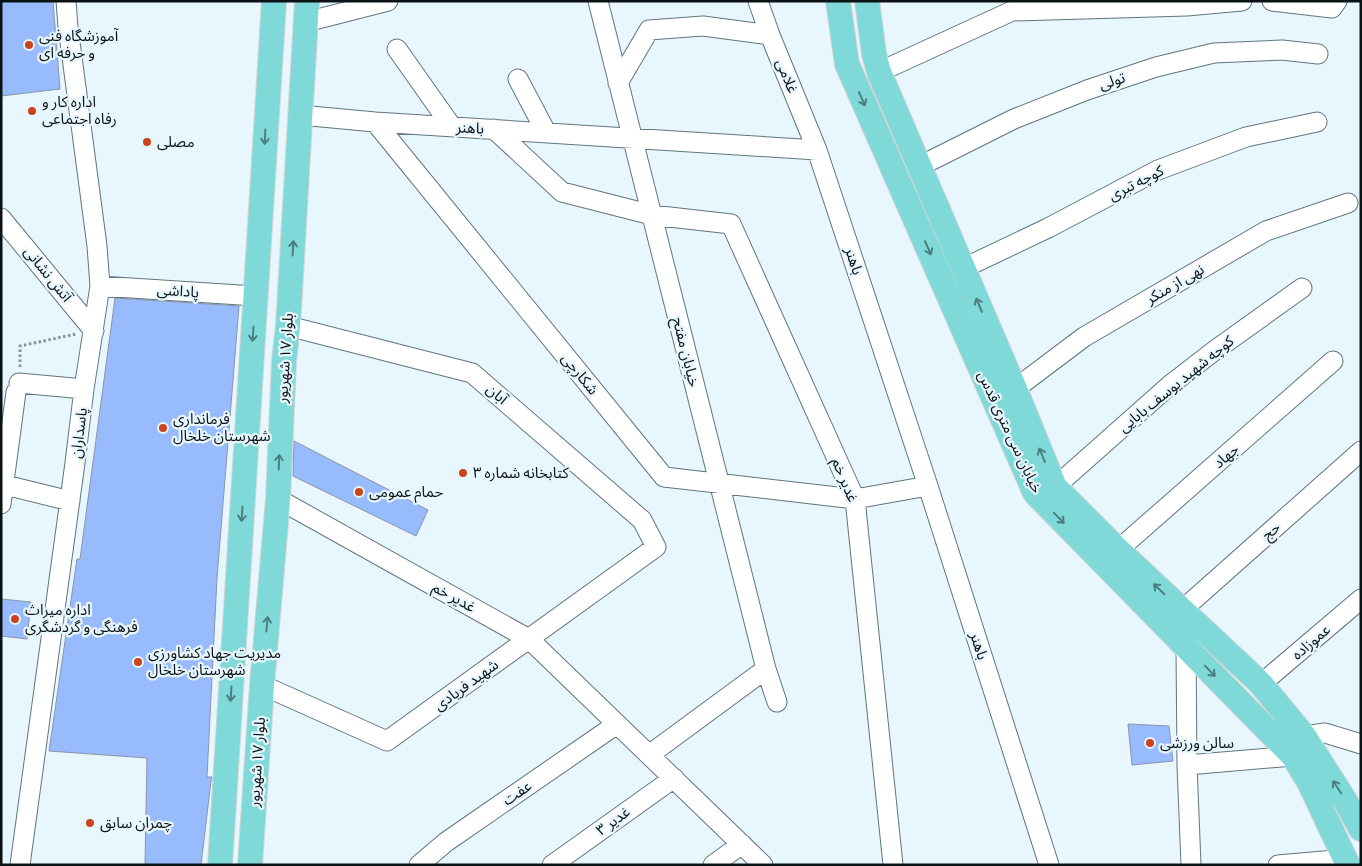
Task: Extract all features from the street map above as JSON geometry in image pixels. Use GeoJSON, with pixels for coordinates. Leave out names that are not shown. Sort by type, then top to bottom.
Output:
{"type":"FeatureCollection","features":[{"type":"Feature","properties":{"kind":"main road","name":"بلوار ١٧ شهریور"},"geometry":{"type":"LineString","coordinates":[[220,865],[274,1]]}},
{"type":"Feature","properties":{"kind":"main road","name":"خیابان سی متری قدس"},"geometry":{"type":"LineString","coordinates":[[838,1],[847,64],[1035,493],[1186,647],[1299,746],[1309,782],[1347,862]]}},
{"type":"Feature","properties":{"kind":"main road","name":"خیابان سی متری قدس"},"geometry":{"type":"LineString","coordinates":[[867,1],[876,63],[1055,487],[1118,550],[1261,684],[1299,746],[1346,802],[1361,829]]}},
{"type":"Feature","properties":{"kind":"main road","name":"بلوار ١٧ شهریور"},"geometry":{"type":"LineString","coordinates":[[250,865],[262,685],[278,499],[284,361],[288,326],[306,12]]}},
{"type":"Feature","properties":{"kind":"main road"},"geometry":{"type":"LineString","coordinates":[[271,48],[275,107],[282,112],[288,111],[293,104],[304,59]]}},
{"type":"Feature","properties":{"kind":"main road"},"geometry":{"type":"LineString","coordinates":[[847,64],[876,63]]}},
{"type":"Feature","properties":{"kind":"main road"},"geometry":{"type":"LineString","coordinates":[[256,292],[262,277],[267,272],[275,271],[286,280],[290,291]]}},
{"type":"Feature","properties":{"kind":"street","name":"پاسداران"},"geometry":{"type":"LineString","coordinates":[[20,865],[84,389],[100,286],[66,1]]}},
{"type":"Feature","properties":{"kind":"street"},"geometry":{"type":"LineString","coordinates":[[306,12],[388,1]]}},
{"type":"Feature","properties":{"kind":"street","name":"خیابان مفتح"},"geometry":{"type":"LineString","coordinates":[[598,1],[766,669],[776,702]]}},
{"type":"Feature","properties":{"kind":"street","name":"غلامی"},"geometry":{"type":"LineString","coordinates":[[758,1],[817,150]]}},
{"type":"Feature","properties":{"kind":"street"},"geometry":{"type":"LineString","coordinates":[[876,63],[1012,11],[1187,6],[1242,1]]}},
{"type":"Feature","properties":{"kind":"street"},"geometry":{"type":"LineString","coordinates":[[1272,1],[1335,5]]}},
{"type":"Feature","properties":{"kind":"street"},"geometry":{"type":"LineString","coordinates":[[618,84],[648,30],[703,26],[770,35]]}},
{"type":"Feature","properties":{"kind":"street"},"geometry":{"type":"LineString","coordinates":[[397,49],[452,127]]}},
{"type":"Feature","properties":{"kind":"street","name":"تولی"},"geometry":{"type":"LineString","coordinates":[[920,166],[1014,119],[1087,90],[1156,67],[1214,53],[1282,50],[1318,54]]}},
{"type":"Feature","properties":{"kind":"street"},"geometry":{"type":"LineString","coordinates":[[518,79],[546,132]]}},
{"type":"Feature","properties":{"kind":"street","name":"باهنر"},"geometry":{"type":"LineString","coordinates":[[300,115],[375,122],[817,150],[928,486],[1045,864]]}},
{"type":"Feature","properties":{"kind":"street","name":"شکارچی"},"geometry":{"type":"LineString","coordinates":[[375,122],[664,476],[855,499],[928,486]]}},
{"type":"Feature","properties":{"kind":"street","name":"کوچه تبری"},"geometry":{"type":"LineString","coordinates":[[964,268],[1048,228],[1158,170],[1246,138],[1317,122]]}},
{"type":"Feature","properties":{"kind":"street"},"geometry":{"type":"LineString","coordinates":[[494,129],[562,192],[652,214]]}},
{"type":"Feature","properties":{"kind":"street","name":"نهی از منکر"},"geometry":{"type":"LineString","coordinates":[[1015,389],[1084,337],[1266,231],[1348,203]]}},
{"type":"Feature","properties":{"kind":"street","name":"غدیر خم"},"geometry":{"type":"LineString","coordinates":[[652,214],[731,224],[855,499],[893,865]]}},
{"type":"Feature","properties":{"kind":"street","name":"آتش نشانی"},"geometry":{"type":"LineString","coordinates":[[1,218],[94,331]]}},
{"type":"Feature","properties":{"kind":"street","name":"پاداشی"},"geometry":{"type":"LineString","coordinates":[[100,286],[256,292]]}},
{"type":"Feature","properties":{"kind":"street","name":"کوچه شهید یوسف بابایی"},"geometry":{"type":"LineString","coordinates":[[1055,487],[1170,385],[1302,288]]}},
{"type":"Feature","properties":{"kind":"street","name":"آبان"},"geometry":{"type":"LineString","coordinates":[[288,326],[472,373],[642,520],[656,547]]}},
{"type":"Feature","properties":{"kind":"street","name":"جهاد"},"geometry":{"type":"LineString","coordinates":[[1118,550],[1333,361]]}},
{"type":"Feature","properties":{"kind":"street"},"geometry":{"type":"LineString","coordinates":[[1,504],[2,484],[18,387],[84,389]]}},
{"type":"Feature","properties":{"kind":"street","name":"حج"},"geometry":{"type":"LineString","coordinates":[[1181,610],[1361,451]]}},
{"type":"Feature","properties":{"kind":"street"},"geometry":{"type":"LineString","coordinates":[[2,484],[70,501]]}},
{"type":"Feature","properties":{"kind":"street","name":"غدیر خم"},"geometry":{"type":"LineString","coordinates":[[278,499],[530,639],[763,865]]}},
{"type":"Feature","properties":{"kind":"street","name":"شهید فریادی"},"geometry":{"type":"LineString","coordinates":[[262,685],[387,741],[656,547]]}},
{"type":"Feature","properties":{"kind":"street","name":"عموزاده"},"geometry":{"type":"LineString","coordinates":[[1261,684],[1361,599]]}},
{"type":"Feature","properties":{"kind":"street"},"geometry":{"type":"LineString","coordinates":[[1186,647],[1187,765],[1191,865]]}},
{"type":"Feature","properties":{"kind":"street"},"geometry":{"type":"LineString","coordinates":[[649,755],[766,669]]}},
{"type":"Feature","properties":{"kind":"street","name":"عفت"},"geometry":{"type":"LineString","coordinates":[[419,865],[446,842],[617,724]]}},
{"type":"Feature","properties":{"kind":"street"},"geometry":{"type":"LineString","coordinates":[[1187,765],[1299,746],[1324,733],[1361,744]]}},
{"type":"Feature","properties":{"kind":"street","name":"غدیر ۳"},"geometry":{"type":"LineString","coordinates":[[552,865],[674,778]]}},
{"type":"Feature","properties":{"kind":"street"},"geometry":{"type":"LineString","coordinates":[[713,865],[742,844]]}},
{"type":"Feature","properties":{"kind":"street"},"geometry":{"type":"LineString","coordinates":[[1278,865],[1347,862]]}},
{"type":"Feature","properties":{"kind":"path"},"geometry":{"type":"LineString","coordinates":[[18,387],[20,346],[94,331]]}},
{"type":"Feature","properties":{"kind":"building","name":"آموزشگاه فنی و حرفه ای"},"geometry":{"type":"Polygon","coordinates":[[[1,1],[53,1],[60,89],[1,96],[1,1]]]}},
{"type":"Feature","properties":{"kind":"building"},"geometry":{"type":"Polygon","coordinates":[[[115,298],[239,306],[217,578],[207,777],[212,777],[201,865],[145,865],[147,758],[49,751],[77,559],[80,559],[115,298]]]}},
{"type":"Feature","properties":{"kind":"building","name":"حمام عمومی"},"geometry":{"type":"Polygon","coordinates":[[[294,441],[428,510],[416,536],[293,476],[294,441]]]}},
{"type":"Feature","properties":{"kind":"building","name":"اداره میراث فرهنگی و گردشگری"},"geometry":{"type":"Polygon","coordinates":[[[1,599],[31,602],[27,639],[1,636],[1,599]]]}},
{"type":"Feature","properties":{"kind":"building","name":"سالن ورزشی"},"geometry":{"type":"Polygon","coordinates":[[[1128,724],[1169,726],[1173,761],[1132,765],[1128,724]]]}},
{"type":"Feature","properties":{"kind":"place","name":"آموزشگاه فنی و حرفه ای"},"geometry":{"type":"Point","coordinates":[29,45]}},
{"type":"Feature","properties":{"kind":"place","name":"اداره کار و رفاه اجتماعی"},"geometry":{"type":"Point","coordinates":[32,111]}},
{"type":"Feature","properties":{"kind":"place","name":"مصلی"},"geometry":{"type":"Point","coordinates":[147,142]}},
{"type":"Feature","properties":{"kind":"place","name":"فرمانداری شهرستان خلخال"},"geometry":{"type":"Point","coordinates":[163,428]}},
{"type":"Feature","properties":{"kind":"place","name":"کتابخانه شماره ۳"},"geometry":{"type":"Point","coordinates":[463,473]}},
{"type":"Feature","properties":{"kind":"place","name":"حمام عمومی"},"geometry":{"type":"Point","coordinates":[359,492]}},
{"type":"Feature","properties":{"kind":"place","name":"اداره میراث فرهنگی و گردشگری"},"geometry":{"type":"Point","coordinates":[15,619]}},
{"type":"Feature","properties":{"kind":"place","name":"مدیریت جهاد کشاورزی شهرستان خلخال"},"geometry":{"type":"Point","coordinates":[138,662]}},
{"type":"Feature","properties":{"kind":"place","name":"سالن ورزشی"},"geometry":{"type":"Point","coordinates":[1150,743]}},
{"type":"Feature","properties":{"kind":"place","name":"چمران سابق"},"geometry":{"type":"Point","coordinates":[90,823]}}]}
